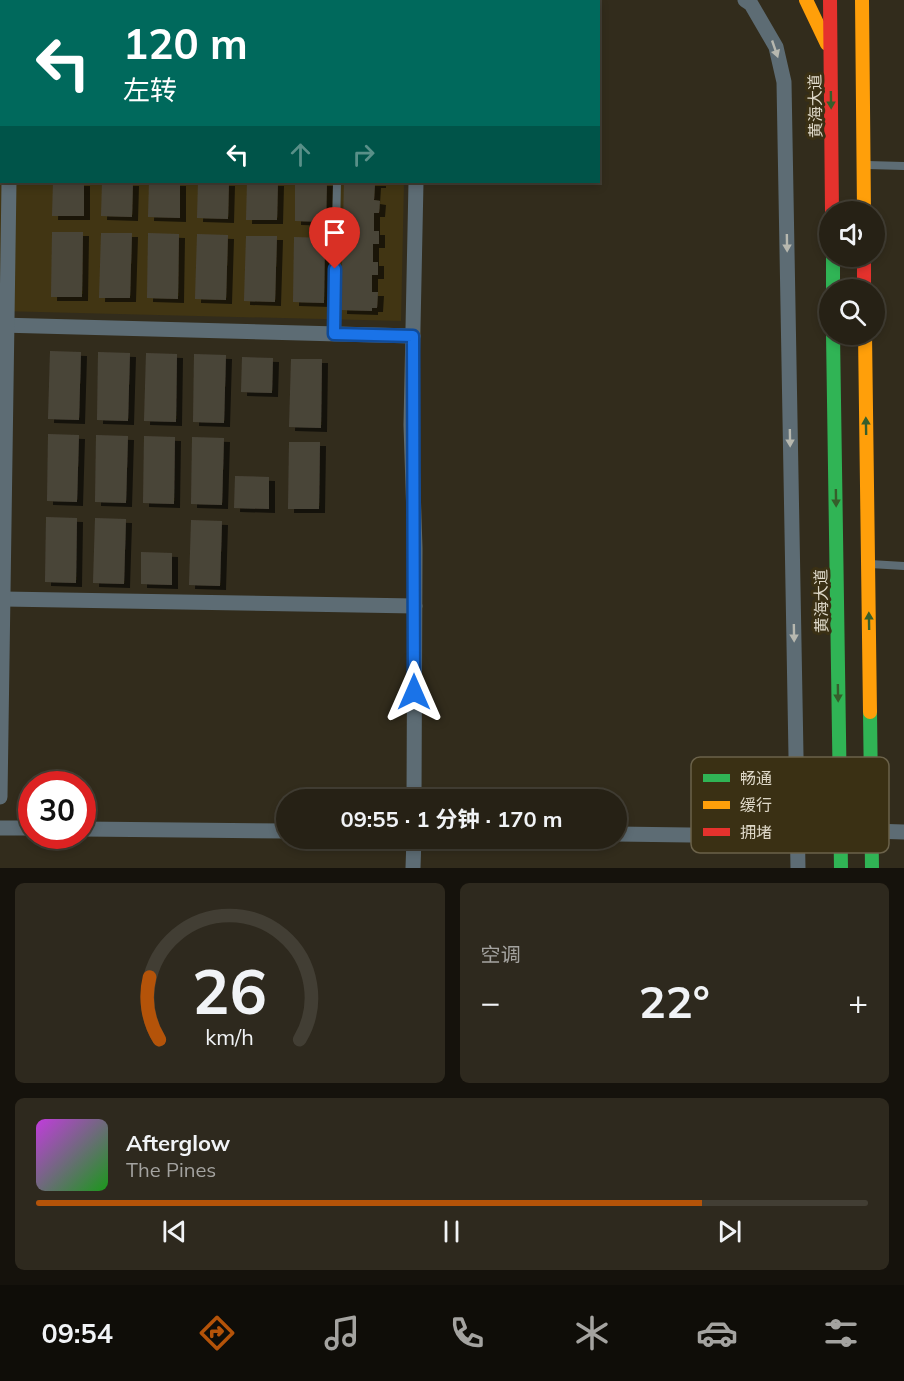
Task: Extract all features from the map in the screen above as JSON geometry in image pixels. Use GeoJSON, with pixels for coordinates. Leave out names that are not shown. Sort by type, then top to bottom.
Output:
{"type":"FeatureCollection","features":[{"type":"Feature","properties":{"kind":"main road"},"geometry":{"type":"LineString","coordinates":[[806,0],[831,53]]}},
{"type":"Feature","properties":{"kind":"main road","name":"黄海大道"},"geometry":{"type":"LineString","coordinates":[[830,0],[832,201]]}},
{"type":"Feature","properties":{"kind":"main road"},"geometry":{"type":"LineString","coordinates":[[862,0],[864,201]]}},
{"type":"Feature","properties":{"kind":"main road"},"geometry":{"type":"LineString","coordinates":[[862,35],[875,9]]}},
{"type":"Feature","properties":{"kind":"main road","name":"黄海大道"},"geometry":{"type":"LineString","coordinates":[[834,345],[840,757]]}},
{"type":"Feature","properties":{"kind":"main road"},"geometry":{"type":"LineString","coordinates":[[865,345],[871,757]]}},
{"type":"Feature","properties":{"kind":"street"},"geometry":{"type":"LineString","coordinates":[[745,0],[751,4],[776,47],[784,82],[796,757]]}},
{"type":"Feature","properties":{"kind":"street"},"geometry":{"type":"LineString","coordinates":[[0,797],[4,325],[9,183]]}},
{"type":"Feature","properties":{"kind":"street"},"geometry":{"type":"LineString","coordinates":[[414,789],[415,606],[411,425],[416,183]]}},
{"type":"Feature","properties":{"kind":"street"},"geometry":{"type":"LineString","coordinates":[[4,325],[413,336]]}},
{"type":"Feature","properties":{"kind":"street"},"geometry":{"type":"LineString","coordinates":[[3,599],[415,606]]}},
{"type":"Feature","properties":{"kind":"street"},"geometry":{"type":"LineString","coordinates":[[0,828],[18,828]]}},
{"type":"Feature","properties":{"kind":"street"},"geometry":{"type":"LineString","coordinates":[[96,829],[276,831]]}},
{"type":"Feature","properties":{"kind":"street"},"geometry":{"type":"LineString","coordinates":[[889,832],[904,832]]}},
{"type":"Feature","properties":{"kind":"street"},"geometry":{"type":"LineString","coordinates":[[627,834],[691,835]]}},
{"type":"Feature","properties":{"kind":"street"},"geometry":{"type":"LineString","coordinates":[[413,868],[414,849]]}},
{"type":"Feature","properties":{"kind":"street"},"geometry":{"type":"LineString","coordinates":[[798,853],[798,868]]}},
{"type":"Feature","properties":{"kind":"lane"},"geometry":{"type":"LineString","coordinates":[[863,165],[904,166]]}},
{"type":"Feature","properties":{"kind":"lane"},"geometry":{"type":"LineString","coordinates":[[334,334],[337,183]]}},
{"type":"Feature","properties":{"kind":"lane"},"geometry":{"type":"LineString","coordinates":[[868,564],[904,566]]}},
{"type":"Feature","properties":{"kind":"shaded area"},"geometry":{"type":"Polygon","coordinates":[[[0,183],[404,183],[401,321],[0,311],[0,183]]]}},
{"type":"Feature","properties":{"kind":"building"},"geometry":{"type":"Polygon","coordinates":[[[53,183],[84,183],[84,216],[52,216],[53,183]]]}},
{"type":"Feature","properties":{"kind":"building"},"geometry":{"type":"Polygon","coordinates":[[[102,183],[133,183],[132,217],[101,216],[102,183]]]}},
{"type":"Feature","properties":{"kind":"building"},"geometry":{"type":"Polygon","coordinates":[[[149,183],[180,183],[180,218],[148,217],[149,183]]]}},
{"type":"Feature","properties":{"kind":"building"},"geometry":{"type":"Polygon","coordinates":[[[198,183],[229,183],[228,219],[197,218],[198,183]]]}},
{"type":"Feature","properties":{"kind":"building"},"geometry":{"type":"Polygon","coordinates":[[[247,183],[278,183],[277,220],[246,220],[247,183]]]}},
{"type":"Feature","properties":{"kind":"building"},"geometry":{"type":"Polygon","coordinates":[[[295,183],[327,183],[326,222],[295,221],[295,183]]]}},
{"type":"Feature","properties":{"kind":"building"},"geometry":{"type":"Polygon","coordinates":[[[344,183],[380,183],[375,184],[374,200],[380,201],[379,213],[374,213],[374,231],[379,231],[379,244],[373,244],[373,262],[378,262],[378,275],[372,275],[372,292],[378,292],[377,308],[372,308],[372,311],[341,310],[344,183]]]}},
{"type":"Feature","properties":{"kind":"building"},"geometry":{"type":"Polygon","coordinates":[[[52,232],[83,232],[82,297],[51,297],[52,232]]]}},
{"type":"Feature","properties":{"kind":"building"},"geometry":{"type":"Polygon","coordinates":[[[101,233],[132,233],[130,298],[99,298],[101,233]]]}},
{"type":"Feature","properties":{"kind":"building"},"geometry":{"type":"Polygon","coordinates":[[[148,233],[179,234],[178,299],[147,298],[148,233]]]}},
{"type":"Feature","properties":{"kind":"building"},"geometry":{"type":"Polygon","coordinates":[[[197,234],[228,235],[226,300],[195,299],[197,234]]]}},
{"type":"Feature","properties":{"kind":"building"},"geometry":{"type":"Polygon","coordinates":[[[246,236],[277,236],[275,302],[244,301],[246,236]]]}},
{"type":"Feature","properties":{"kind":"building"},"geometry":{"type":"Polygon","coordinates":[[[294,237],[325,238],[324,303],[293,302],[294,237]]]}},
{"type":"Feature","properties":{"kind":"building"},"geometry":{"type":"Polygon","coordinates":[[[50,351],[81,352],[79,420],[48,419],[50,351]]]}},
{"type":"Feature","properties":{"kind":"building"},"geometry":{"type":"Polygon","coordinates":[[[98,352],[130,353],[128,421],[97,420],[98,352]]]}},
{"type":"Feature","properties":{"kind":"building"},"geometry":{"type":"Polygon","coordinates":[[[146,353],[177,354],[176,422],[144,421],[146,353]]]}},
{"type":"Feature","properties":{"kind":"building"},"geometry":{"type":"Polygon","coordinates":[[[194,354],[226,355],[224,423],[193,422],[194,354]]]}},
{"type":"Feature","properties":{"kind":"building"},"geometry":{"type":"Polygon","coordinates":[[[242,357],[273,358],[272,393],[241,392],[242,357]]]}},
{"type":"Feature","properties":{"kind":"building"},"geometry":{"type":"Polygon","coordinates":[[[291,359],[322,359],[321,428],[289,427],[291,359]]]}},
{"type":"Feature","properties":{"kind":"building"},"geometry":{"type":"Polygon","coordinates":[[[48,434],[79,435],[77,502],[47,501],[48,434]]]}},
{"type":"Feature","properties":{"kind":"building"},"geometry":{"type":"Polygon","coordinates":[[[96,435],[128,436],[126,503],[95,502],[96,435]]]}},
{"type":"Feature","properties":{"kind":"building"},"geometry":{"type":"Polygon","coordinates":[[[144,436],[175,437],[174,504],[143,503],[144,436]]]}},
{"type":"Feature","properties":{"kind":"building"},"geometry":{"type":"Polygon","coordinates":[[[192,437],[224,438],[222,505],[191,504],[192,437]]]}},
{"type":"Feature","properties":{"kind":"building"},"geometry":{"type":"Polygon","coordinates":[[[289,442],[320,442],[319,509],[288,509],[289,442]]]}},
{"type":"Feature","properties":{"kind":"building"},"geometry":{"type":"Polygon","coordinates":[[[235,476],[269,477],[269,509],[234,508],[235,476]]]}},
{"type":"Feature","properties":{"kind":"building"},"geometry":{"type":"Polygon","coordinates":[[[46,517],[77,518],[76,583],[45,582],[46,517]]]}},
{"type":"Feature","properties":{"kind":"building"},"geometry":{"type":"Polygon","coordinates":[[[95,518],[126,519],[124,584],[93,583],[95,518]]]}},
{"type":"Feature","properties":{"kind":"building"},"geometry":{"type":"Polygon","coordinates":[[[191,520],[222,521],[220,586],[189,585],[191,520]]]}},
{"type":"Feature","properties":{"kind":"building"},"geometry":{"type":"Polygon","coordinates":[[[141,552],[172,553],[172,585],[141,584],[141,552]]]}},
{"type":"Feature","properties":{"kind":"traffic: fast"},"geometry":{"type":"LineString","coordinates":[[833,267],[833,279]]}},
{"type":"Feature","properties":{"kind":"traffic: fast"},"geometry":{"type":"LineString","coordinates":[[833,345],[839,757]]}},
{"type":"Feature","properties":{"kind":"traffic: fast"},"geometry":{"type":"LineString","coordinates":[[870,712],[871,757]]}},
{"type":"Feature","properties":{"kind":"traffic: fast"},"geometry":{"type":"LineString","coordinates":[[841,853],[841,868]]}},
{"type":"Feature","properties":{"kind":"traffic: fast"},"geometry":{"type":"LineString","coordinates":[[872,853],[872,868]]}},
{"type":"Feature","properties":{"kind":"traffic: slow"},"geometry":{"type":"LineString","coordinates":[[806,0],[827,44]]}},
{"type":"Feature","properties":{"kind":"traffic: slow"},"geometry":{"type":"LineString","coordinates":[[862,0],[864,201]]}},
{"type":"Feature","properties":{"kind":"traffic: slow"},"geometry":{"type":"LineString","coordinates":[[865,345],[870,712]]}},
{"type":"Feature","properties":{"kind":"traffic: jam"},"geometry":{"type":"LineString","coordinates":[[830,0],[832,201]]}},
{"type":"Feature","properties":{"kind":"traffic: jam"},"geometry":{"type":"LineString","coordinates":[[864,267],[864,279]]}},
{"type":"Feature","properties":{"kind":"route"},"geometry":{"type":"LineString","coordinates":[[335,269],[334,334],[413,336],[411,425],[415,548],[414,692]]}}]}
